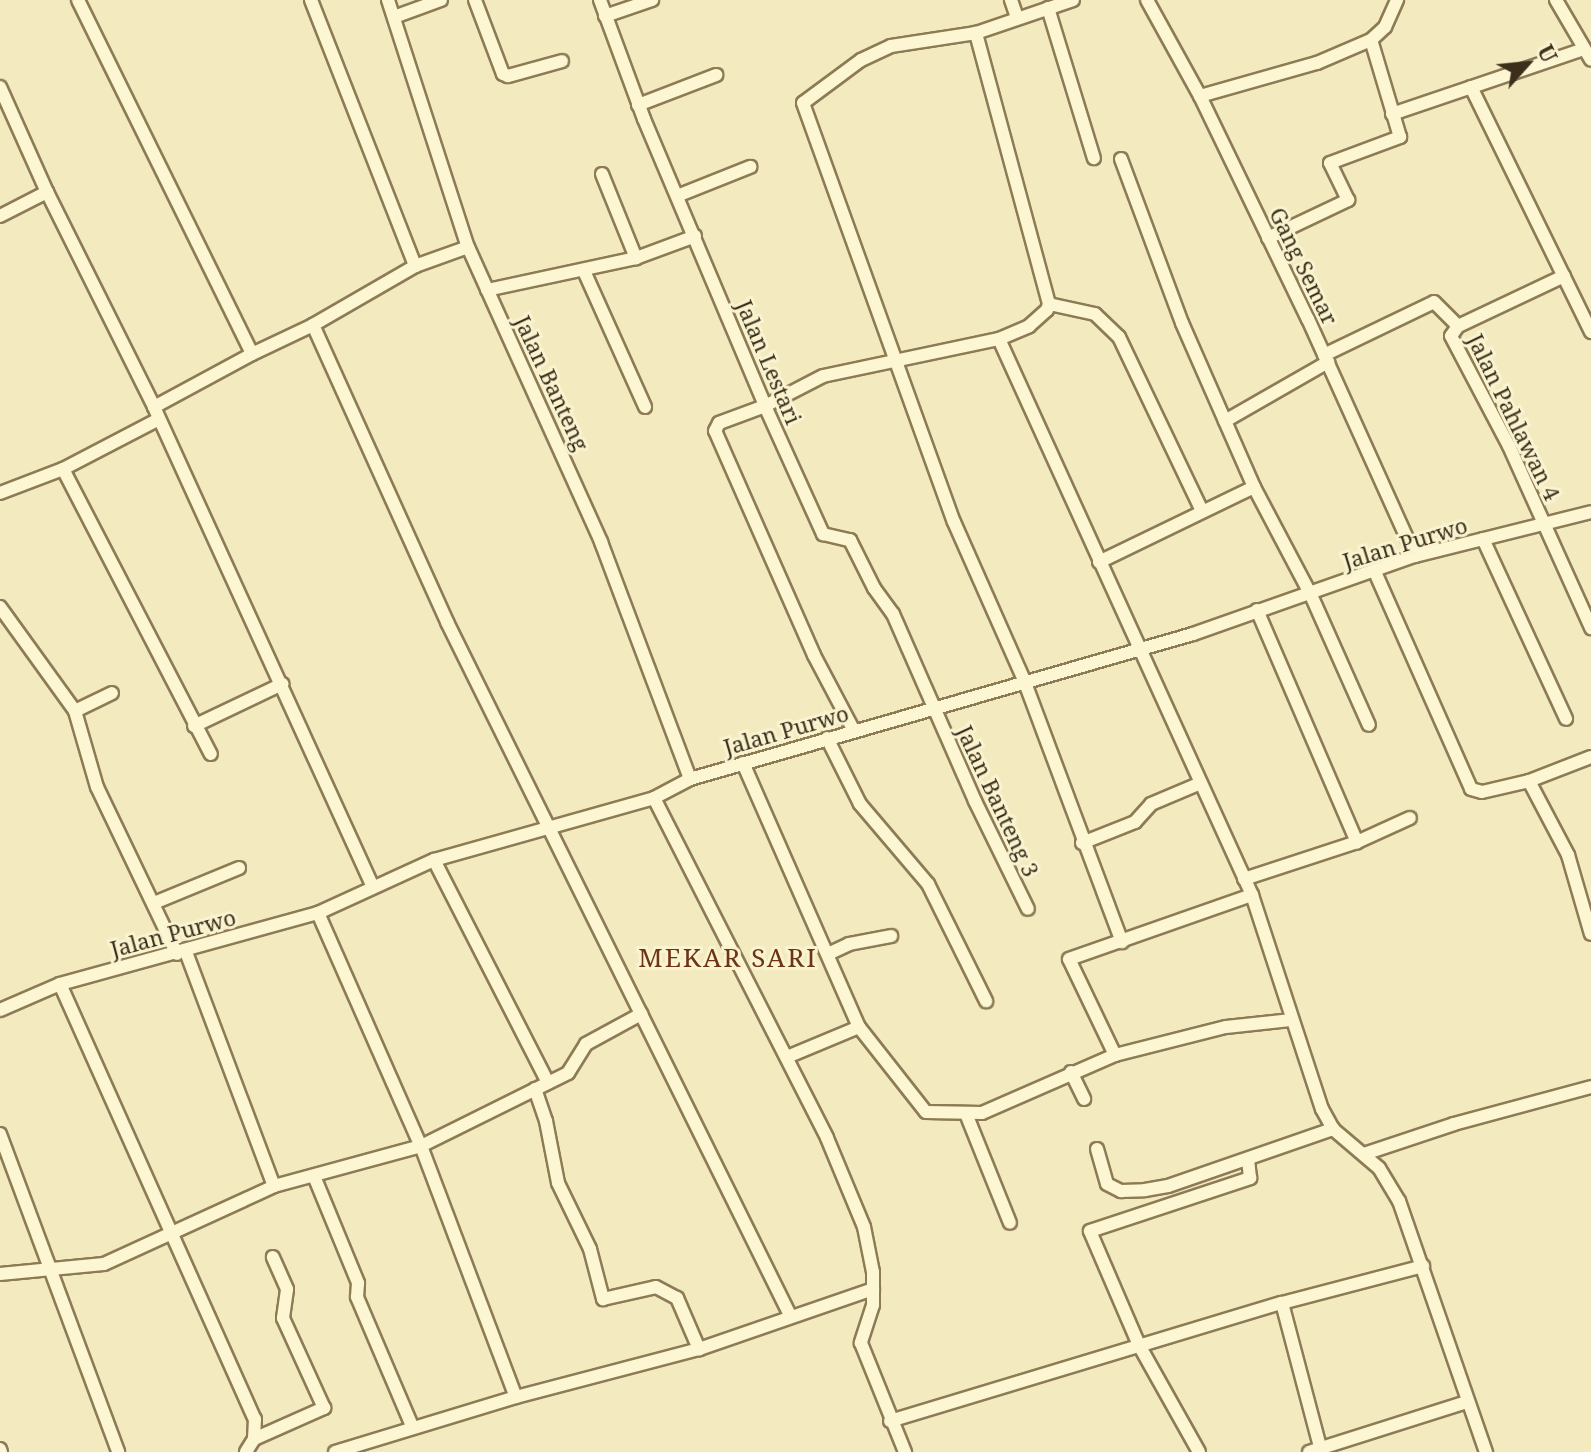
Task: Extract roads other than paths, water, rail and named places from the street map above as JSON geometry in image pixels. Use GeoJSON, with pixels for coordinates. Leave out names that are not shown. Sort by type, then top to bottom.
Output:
{"type":"FeatureCollection","features":[{"type":"Feature","properties":{"kind":"street"},"geometry":{"type":"LineString","coordinates":[[78,0],[252,354]]}},
{"type":"Feature","properties":{"kind":"street"},"geometry":{"type":"LineString","coordinates":[[311,0],[415,266]]}},
{"type":"Feature","properties":{"kind":"street","name":"Jalan Banteng"},"geometry":{"type":"LineString","coordinates":[[388,0],[468,247],[601,542],[690,779]]}},
{"type":"Feature","properties":{"kind":"street"},"geometry":{"type":"LineString","coordinates":[[394,17],[441,0]]}},
{"type":"Feature","properties":{"kind":"street"},"geometry":{"type":"LineString","coordinates":[[475,0],[503,74],[562,61]]}},
{"type":"Feature","properties":{"kind":"street","name":"Jalan Lestari"},"geometry":{"type":"LineString","coordinates":[[600,0],[638,105],[765,406],[823,534],[850,540],[874,588],[889,606],[934,710]]}},
{"type":"Feature","properties":{"kind":"street"},"geometry":{"type":"LineString","coordinates":[[605,16],[652,0]]}},
{"type":"Feature","properties":{"kind":"street"},"geometry":{"type":"LineString","coordinates":[[1011,0],[1017,17]]}},
{"type":"Feature","properties":{"kind":"street"},"geometry":{"type":"LineString","coordinates":[[1073,0],[976,33],[908,42],[881,50],[803,103],[893,360],[954,522],[1024,680],[1082,843],[1122,942]]}},
{"type":"Feature","properties":{"kind":"street","name":"Gang Semar"},"geometry":{"type":"LineString","coordinates":[[1147,0],[1200,96],[1326,358],[1415,556]]}},
{"type":"Feature","properties":{"kind":"street"},"geometry":{"type":"LineString","coordinates":[[1200,96],[1317,63],[1371,40],[1385,27],[1397,0]]}},
{"type":"Feature","properties":{"kind":"street"},"geometry":{"type":"LineString","coordinates":[[1392,114],[1471,87],[1588,54],[1556,0]]}},
{"type":"Feature","properties":{"kind":"street"},"geometry":{"type":"LineString","coordinates":[[1048,8],[1094,158]]}},
{"type":"Feature","properties":{"kind":"street"},"geometry":{"type":"LineString","coordinates":[[854,731],[814,655],[715,431],[719,423],[765,406],[823,376],[999,339],[1029,326],[1042,316],[1049,304],[976,33]]}},
{"type":"Feature","properties":{"kind":"street"},"geometry":{"type":"LineString","coordinates":[[1268,238],[1348,200],[1330,163],[1400,137],[1371,40]]}},
{"type":"Feature","properties":{"kind":"street"},"geometry":{"type":"LineString","coordinates":[[638,105],[716,75]]}},
{"type":"Feature","properties":{"kind":"street"},"geometry":{"type":"LineString","coordinates":[[0,87],[47,192],[156,413],[372,885]]}},
{"type":"Feature","properties":{"kind":"street"},"geometry":{"type":"LineString","coordinates":[[1471,87],[1591,332]]}},
{"type":"Feature","properties":{"kind":"street"},"geometry":{"type":"LineString","coordinates":[[1121,159],[1182,323],[1254,487],[1311,595],[1369,725]]}},
{"type":"Feature","properties":{"kind":"street"},"geometry":{"type":"LineString","coordinates":[[677,196],[750,167]]}},
{"type":"Feature","properties":{"kind":"street"},"geometry":{"type":"LineString","coordinates":[[602,174],[636,258]]}},
{"type":"Feature","properties":{"kind":"street"},"geometry":{"type":"LineString","coordinates":[[0,216],[47,192]]}},
{"type":"Feature","properties":{"kind":"street"},"geometry":{"type":"LineString","coordinates":[[487,290],[636,258],[695,236]]}},
{"type":"Feature","properties":{"kind":"street"},"geometry":{"type":"LineString","coordinates":[[0,493],[63,469],[252,354],[313,325],[415,266],[468,247]]}},
{"type":"Feature","properties":{"kind":"street"},"geometry":{"type":"LineString","coordinates":[[584,271],[645,407]]}},
{"type":"Feature","properties":{"kind":"street"},"geometry":{"type":"LineString","coordinates":[[1225,421],[1326,358],[1434,302],[1445,309],[1456,327],[1564,276]]}},
{"type":"Feature","properties":{"kind":"street"},"geometry":{"type":"LineString","coordinates":[[1049,304],[1095,314],[1119,337],[1202,511]]}},
{"type":"Feature","properties":{"kind":"street"},"geometry":{"type":"LineString","coordinates":[[313,325],[447,622],[790,1315]]}},
{"type":"Feature","properties":{"kind":"street","name":"Jalan Pahlawan 4"},"geometry":{"type":"LineString","coordinates":[[1456,327],[1452,340],[1509,446],[1591,628]]}},
{"type":"Feature","properties":{"kind":"street"},"geometry":{"type":"LineString","coordinates":[[999,339],[1252,895],[1322,1109],[1333,1129],[1364,1154],[1388,1180],[1423,1266],[1486,1452]]}},
{"type":"Feature","properties":{"kind":"street"},"geometry":{"type":"LineString","coordinates":[[63,469],[211,754]]}},
{"type":"Feature","properties":{"kind":"street"},"geometry":{"type":"LineString","coordinates":[[1099,562],[1254,487]]}},
{"type":"Feature","properties":{"kind":"street","name":"Jalan Purwo"},"geometry":{"type":"LineString","coordinates":[[1,1007],[60,984],[182,953],[318,913],[372,885],[434,860],[654,798],[690,779],[934,710],[1024,680],[1141,650],[1311,595],[1415,556],[1591,512]]}},
{"type":"Feature","properties":{"kind":"street"},"geometry":{"type":"LineString","coordinates":[[1483,539],[1566,719]]}},
{"type":"Feature","properties":{"kind":"street"},"geometry":{"type":"LineString","coordinates":[[1375,572],[1468,785],[1482,792],[1529,781],[1591,757]]}},
{"type":"Feature","properties":{"kind":"street"},"geometry":{"type":"LineString","coordinates":[[0,607],[75,711],[97,787],[182,953],[274,1186]]}},
{"type":"Feature","properties":{"kind":"street"},"geometry":{"type":"LineString","coordinates":[[1257,610],[1357,842]]}},
{"type":"Feature","properties":{"kind":"street"},"geometry":{"type":"LineString","coordinates":[[194,726],[282,684]]}},
{"type":"Feature","properties":{"kind":"street"},"geometry":{"type":"LineString","coordinates":[[75,711],[112,693]]}},
{"type":"Feature","properties":{"kind":"street","name":"Jalan Banteng 3"},"geometry":{"type":"LineString","coordinates":[[934,710],[1028,909]]}},
{"type":"Feature","properties":{"kind":"street"},"geometry":{"type":"LineString","coordinates":[[827,738],[860,804],[928,884],[986,1001]]}},
{"type":"Feature","properties":{"kind":"street"},"geometry":{"type":"LineString","coordinates":[[743,763],[859,1027],[926,1112],[967,1116],[998,1108],[1071,1072],[1115,1055],[1226,1027],[1292,1020]]}},
{"type":"Feature","properties":{"kind":"street"},"geometry":{"type":"LineString","coordinates":[[1529,781],[1568,855],[1591,934]]}},
{"type":"Feature","properties":{"kind":"street"},"geometry":{"type":"LineString","coordinates":[[1082,843],[1135,822],[1151,804],[1201,783]]}},
{"type":"Feature","properties":{"kind":"street"},"geometry":{"type":"LineString","coordinates":[[654,798],[827,1138],[864,1227],[873,1289],[868,1330],[861,1343],[905,1452]]}},
{"type":"Feature","properties":{"kind":"street"},"geometry":{"type":"LineString","coordinates":[[1244,879],[1357,842],[1410,818]]}},
{"type":"Feature","properties":{"kind":"street"},"geometry":{"type":"LineString","coordinates":[[434,860],[548,1083]]}},
{"type":"Feature","properties":{"kind":"street"},"geometry":{"type":"LineString","coordinates":[[154,903],[239,868]]}},
{"type":"Feature","properties":{"kind":"street"},"geometry":{"type":"LineString","coordinates":[[1115,1055],[1069,959],[1252,895]]}},
{"type":"Feature","properties":{"kind":"street"},"geometry":{"type":"LineString","coordinates":[[318,913],[421,1146],[516,1397]]}},
{"type":"Feature","properties":{"kind":"street"},"geometry":{"type":"LineString","coordinates":[[828,954],[849,944],[891,936]]}},
{"type":"Feature","properties":{"kind":"street"},"geometry":{"type":"LineString","coordinates":[[60,984],[255,1419],[254,1439],[246,1452]]}},
{"type":"Feature","properties":{"kind":"street"},"geometry":{"type":"LineString","coordinates":[[0,1274],[52,1272],[104,1264],[274,1186],[421,1146],[568,1073],[586,1044],[641,1014]]}},
{"type":"Feature","properties":{"kind":"street"},"geometry":{"type":"LineString","coordinates":[[787,1057],[859,1027]]}},
{"type":"Feature","properties":{"kind":"street"},"geometry":{"type":"LineString","coordinates":[[1071,1072],[1084,1099]]}},
{"type":"Feature","properties":{"kind":"street"},"geometry":{"type":"LineString","coordinates":[[1364,1154],[1454,1124],[1591,1087]]}},
{"type":"Feature","properties":{"kind":"street"},"geometry":{"type":"LineString","coordinates":[[535,1089],[546,1121],[558,1183],[590,1249],[603,1299],[656,1287],[677,1298],[699,1349]]}},
{"type":"Feature","properties":{"kind":"street"},"geometry":{"type":"LineString","coordinates":[[967,1116],[1010,1223]]}},
{"type":"Feature","properties":{"kind":"street"},"geometry":{"type":"LineString","coordinates":[[1097,1149],[1107,1184],[1121,1191],[1168,1186],[1333,1129]]}},
{"type":"Feature","properties":{"kind":"street"},"geometry":{"type":"LineString","coordinates":[[0,1134],[118,1452]]}},
{"type":"Feature","properties":{"kind":"street"},"geometry":{"type":"LineString","coordinates":[[1199,1452],[1139,1345],[1091,1238],[1092,1229],[1250,1178],[1248,1159]]}},
{"type":"Feature","properties":{"kind":"street"},"geometry":{"type":"LineString","coordinates":[[314,1176],[358,1283],[357,1297],[413,1428]]}},
{"type":"Feature","properties":{"kind":"street"},"geometry":{"type":"LineString","coordinates":[[254,1439],[324,1408],[283,1318],[287,1289],[273,1257]]}},
{"type":"Feature","properties":{"kind":"street"},"geometry":{"type":"LineString","coordinates":[[890,1421],[1282,1303],[1423,1266]]}},
{"type":"Feature","properties":{"kind":"street"},"geometry":{"type":"LineString","coordinates":[[335,1452],[516,1397],[699,1349],[790,1315],[873,1289]]}},
{"type":"Feature","properties":{"kind":"street"},"geometry":{"type":"LineString","coordinates":[[1282,1303],[1314,1450],[1467,1402]]}},
{"type":"Feature","properties":{"kind":"district","name":"MEKAR SARI"},"geometry":{"type":"Point","coordinates":[728,958]}}]}
